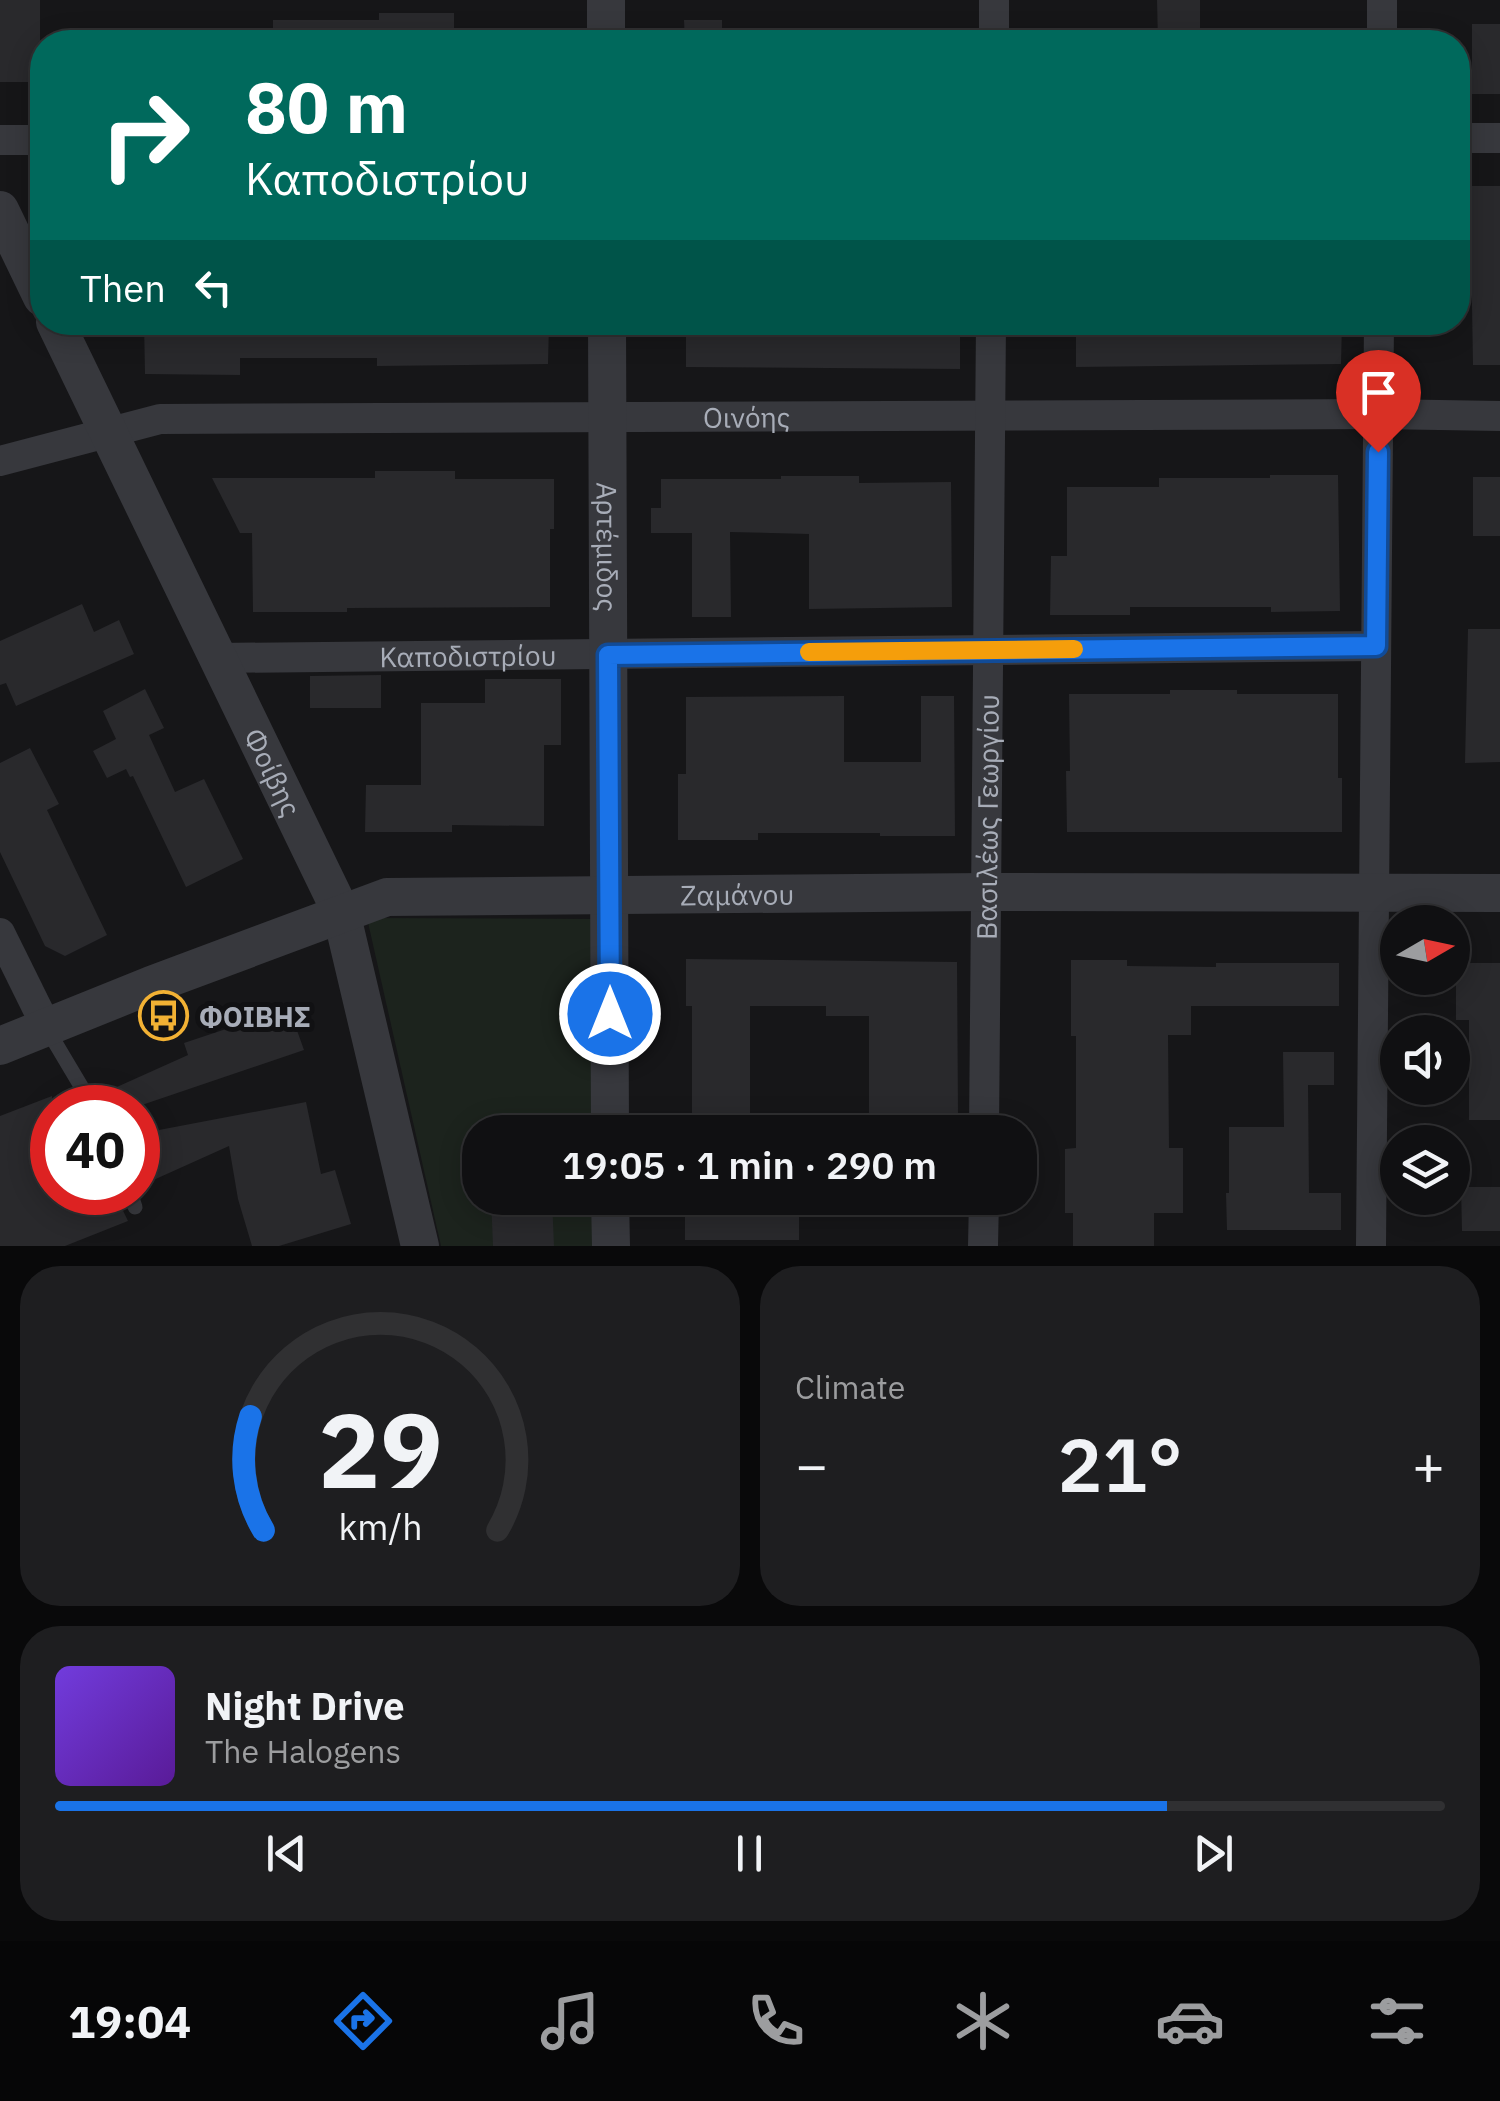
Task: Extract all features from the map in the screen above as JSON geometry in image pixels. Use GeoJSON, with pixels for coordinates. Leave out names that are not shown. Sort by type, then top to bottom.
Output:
{"type":"FeatureCollection","features":[{"type":"Feature","properties":{"kind":"street"},"geometry":{"type":"LineString","coordinates":[[606,0],[606,30]]}},
{"type":"Feature","properties":{"kind":"street"},"geometry":{"type":"LineString","coordinates":[[994,0],[994,30]]}},
{"type":"Feature","properties":{"kind":"street"},"geometry":{"type":"LineString","coordinates":[[1382,0],[1382,30]]}},
{"type":"Feature","properties":{"kind":"street"},"geometry":{"type":"LineString","coordinates":[[1470,138],[1500,138]]}},
{"type":"Feature","properties":{"kind":"street"},"geometry":{"type":"LineString","coordinates":[[0,140],[30,140]]}},
{"type":"Feature","properties":{"kind":"street"},"geometry":{"type":"LineString","coordinates":[[0,210],[30,272]]}},
{"type":"Feature","properties":{"kind":"street","name":"Φοίβης"},"geometry":{"type":"LineString","coordinates":[[61,335],[342,912],[420,1246]]}},
{"type":"Feature","properties":{"kind":"street","name":"Αρτέμιδος"},"geometry":{"type":"LineString","coordinates":[[607,335],[610,1115]]}},
{"type":"Feature","properties":{"kind":"street","name":"Βασιλέως Γεωργίου"},"geometry":{"type":"LineString","coordinates":[[984,1115],[992,335]]}},
{"type":"Feature","properties":{"kind":"street"},"geometry":{"type":"LineString","coordinates":[[1371,1246],[1380,335]]}},
{"type":"Feature","properties":{"kind":"street","name":"Οινόης"},"geometry":{"type":"LineString","coordinates":[[0,461],[160,419],[1500,416]]}},
{"type":"Feature","properties":{"kind":"street","name":"Καποδιστρίου"},"geometry":{"type":"LineString","coordinates":[[218,658],[1376,646]]}},
{"type":"Feature","properties":{"kind":"street","name":"Ζαμάνου"},"geometry":{"type":"LineString","coordinates":[[0,1046],[387,896],[1500,893]]}},
{"type":"Feature","properties":{"kind":"street"},"geometry":{"type":"LineString","coordinates":[[0,933],[46,1026]]}},
{"type":"Feature","properties":{"kind":"street"},"geometry":{"type":"LineString","coordinates":[[610,1215],[611,1246]]}},
{"type":"Feature","properties":{"kind":"street"},"geometry":{"type":"LineString","coordinates":[[983,1246],[984,1215]]}},
{"type":"Feature","properties":{"kind":"lane"},"geometry":{"type":"LineString","coordinates":[[46,1026],[81,1085]]}},
{"type":"Feature","properties":{"kind":"shaded area"},"geometry":{"type":"Polygon","coordinates":[[[367,918],[598,919],[599,1115],[462,1115],[462,1215],[599,1215],[600,1246],[441,1246],[367,918]]]}},
{"type":"Feature","properties":{"kind":"building"},"geometry":{"type":"Polygon","coordinates":[[[0,0],[40,0],[40,30],[30,30],[30,82],[0,82],[0,0]]]}},
{"type":"Feature","properties":{"kind":"building"},"geometry":{"type":"Polygon","coordinates":[[[1157,0],[1200,0],[1200,30],[1158,30],[1157,0]]]}},
{"type":"Feature","properties":{"kind":"building"},"geometry":{"type":"Polygon","coordinates":[[[379,13],[454,13],[454,30],[273,30],[273,20],[379,20],[379,13]]]}},
{"type":"Feature","properties":{"kind":"building"},"geometry":{"type":"Polygon","coordinates":[[[684,20],[722,20],[722,30],[684,30],[684,20]]]}},
{"type":"Feature","properties":{"kind":"building"},"geometry":{"type":"Polygon","coordinates":[[[1472,24],[1500,24],[1500,94],[1472,94],[1472,24]]]}},
{"type":"Feature","properties":{"kind":"building"},"geometry":{"type":"Polygon","coordinates":[[[1470,186],[1500,186],[1500,365],[1473,365],[1470,186]]]}},
{"type":"Feature","properties":{"kind":"building"},"geometry":{"type":"Polygon","coordinates":[[[144,335],[549,335],[548,364],[377,366],[377,358],[240,358],[240,375],[145,374],[144,335]]]}},
{"type":"Feature","properties":{"kind":"building"},"geometry":{"type":"Polygon","coordinates":[[[686,335],[960,335],[960,369],[686,367],[686,335]]]}},
{"type":"Feature","properties":{"kind":"building"},"geometry":{"type":"Polygon","coordinates":[[[1076,335],[1342,335],[1341,364],[1076,367],[1076,335]]]}},
{"type":"Feature","properties":{"kind":"building"},"geometry":{"type":"Polygon","coordinates":[[[375,471],[455,471],[455,479],[554,479],[550,607],[253,612],[252,533],[240,533],[212,478],[375,478],[375,471]]]}},
{"type":"Feature","properties":{"kind":"building"},"geometry":{"type":"Polygon","coordinates":[[[1338,475],[1340,611],[1130,607],[1130,615],[1050,615],[1051,556],[1067,556],[1067,487],[1159,487],[1159,478],[1338,475]]]}},
{"type":"Feature","properties":{"kind":"building"},"geometry":{"type":"Polygon","coordinates":[[[859,476],[859,483],[951,482],[952,607],[809,609],[809,534],[730,532],[731,617],[692,617],[692,533],[651,533],[651,508],[661,508],[661,479],[859,476]]]}},
{"type":"Feature","properties":{"kind":"building"},"geometry":{"type":"Polygon","coordinates":[[[1473,477],[1500,477],[1500,536],[1473,536],[1473,477]]]}},
{"type":"Feature","properties":{"kind":"building"},"geometry":{"type":"Polygon","coordinates":[[[82,604],[94,632],[119,620],[134,654],[16,706],[6,683],[0,685],[0,641],[82,604]]]}},
{"type":"Feature","properties":{"kind":"building"},"geometry":{"type":"Polygon","coordinates":[[[1468,629],[1500,629],[1500,762],[1465,763],[1468,629]]]}},
{"type":"Feature","properties":{"kind":"building"},"geometry":{"type":"Polygon","coordinates":[[[381,675],[381,708],[310,708],[310,676],[381,675]]]}},
{"type":"Feature","properties":{"kind":"building"},"geometry":{"type":"Polygon","coordinates":[[[485,679],[561,679],[561,745],[544,745],[544,826],[452,825],[452,832],[365,832],[366,785],[421,785],[421,703],[485,703],[485,679]]]}},
{"type":"Feature","properties":{"kind":"building"},"geometry":{"type":"Polygon","coordinates":[[[145,689],[164,728],[149,735],[175,792],[204,779],[243,859],[186,887],[133,776],[126,769],[107,778],[93,751],[116,739],[103,711],[145,689]]]}},
{"type":"Feature","properties":{"kind":"building"},"geometry":{"type":"Polygon","coordinates":[[[1170,690],[1338,694],[1342,832],[1067,832],[1069,694],[1170,694],[1170,690]]]}},
{"type":"Feature","properties":{"kind":"building"},"geometry":{"type":"Polygon","coordinates":[[[844,696],[844,762],[921,762],[921,696],[954,696],[955,836],[758,833],[758,840],[678,840],[678,774],[686,774],[686,697],[844,696]]]}},
{"type":"Feature","properties":{"kind":"building"},"geometry":{"type":"Polygon","coordinates":[[[30,748],[59,804],[47,810],[107,935],[65,956],[45,946],[0,852],[0,763],[30,748]]]}},
{"type":"Feature","properties":{"kind":"building"},"geometry":{"type":"Polygon","coordinates":[[[686,959],[957,962],[958,1114],[869,1113],[869,1016],[826,1016],[826,1006],[750,1006],[750,1115],[692,1115],[692,1006],[686,1006],[686,959]]]}},
{"type":"Feature","properties":{"kind":"building"},"geometry":{"type":"Polygon","coordinates":[[[1071,960],[1127,960],[1127,966],[1216,967],[1216,963],[1339,963],[1339,1006],[1191,1006],[1191,1035],[1168,1035],[1169,1148],[1183,1148],[1183,1213],[1154,1213],[1154,1246],[1073,1246],[1073,1213],[1065,1213],[1065,1149],[1076,1148],[1071,960]]]}},
{"type":"Feature","properties":{"kind":"building"},"geometry":{"type":"Polygon","coordinates":[[[1470,963],[1500,963],[1500,1120],[1469,1120],[1470,1015],[1456,1015],[1456,995],[1470,995],[1470,963]]]}},
{"type":"Feature","properties":{"kind":"building"},"geometry":{"type":"Polygon","coordinates":[[[289,1008],[304,1050],[160,1099],[160,1085],[121,1085],[188,1055],[184,1043],[289,1008]]]}},
{"type":"Feature","properties":{"kind":"building"},"geometry":{"type":"Polygon","coordinates":[[[1283,1052],[1334,1052],[1334,1085],[1308,1085],[1309,1193],[1341,1193],[1341,1230],[1227,1230],[1229,1127],[1284,1127],[1283,1052]]]}},
{"type":"Feature","properties":{"kind":"building"},"geometry":{"type":"Polygon","coordinates":[[[306,1102],[321,1174],[335,1170],[351,1224],[279,1246],[252,1246],[238,1199],[229,1146],[160,1177],[160,1130],[306,1102]]]}},
{"type":"Feature","properties":{"kind":"building"},"geometry":{"type":"Polygon","coordinates":[[[30,1104],[30,1215],[125,1215],[128,1221],[65,1246],[0,1246],[0,1116],[30,1104]]]}},
{"type":"Feature","properties":{"kind":"building"},"geometry":{"type":"Polygon","coordinates":[[[1470,1187],[1500,1187],[1500,1231],[1462,1231],[1462,1215],[1470,1215],[1470,1187]]]}},
{"type":"Feature","properties":{"kind":"building"},"geometry":{"type":"Polygon","coordinates":[[[492,1215],[553,1215],[554,1246],[493,1246],[492,1215]]]}},
{"type":"Feature","properties":{"kind":"building"},"geometry":{"type":"Polygon","coordinates":[[[685,1215],[799,1215],[799,1240],[685,1240],[685,1215]]]}},
{"type":"Feature","properties":{"kind":"slow traffic"},"geometry":{"type":"LineString","coordinates":[[809,652],[1074,649]]}},
{"type":"Feature","properties":{"kind":"place","name":"ΦΟΙΒΗΣ"},"geometry":{"type":"Point","coordinates":[164,1016]}},
{"type":"Feature","properties":{"kind":"route"},"geometry":{"type":"LineString","coordinates":[[610,1014],[608,655],[1376,646],[1378,452]]}}]}
